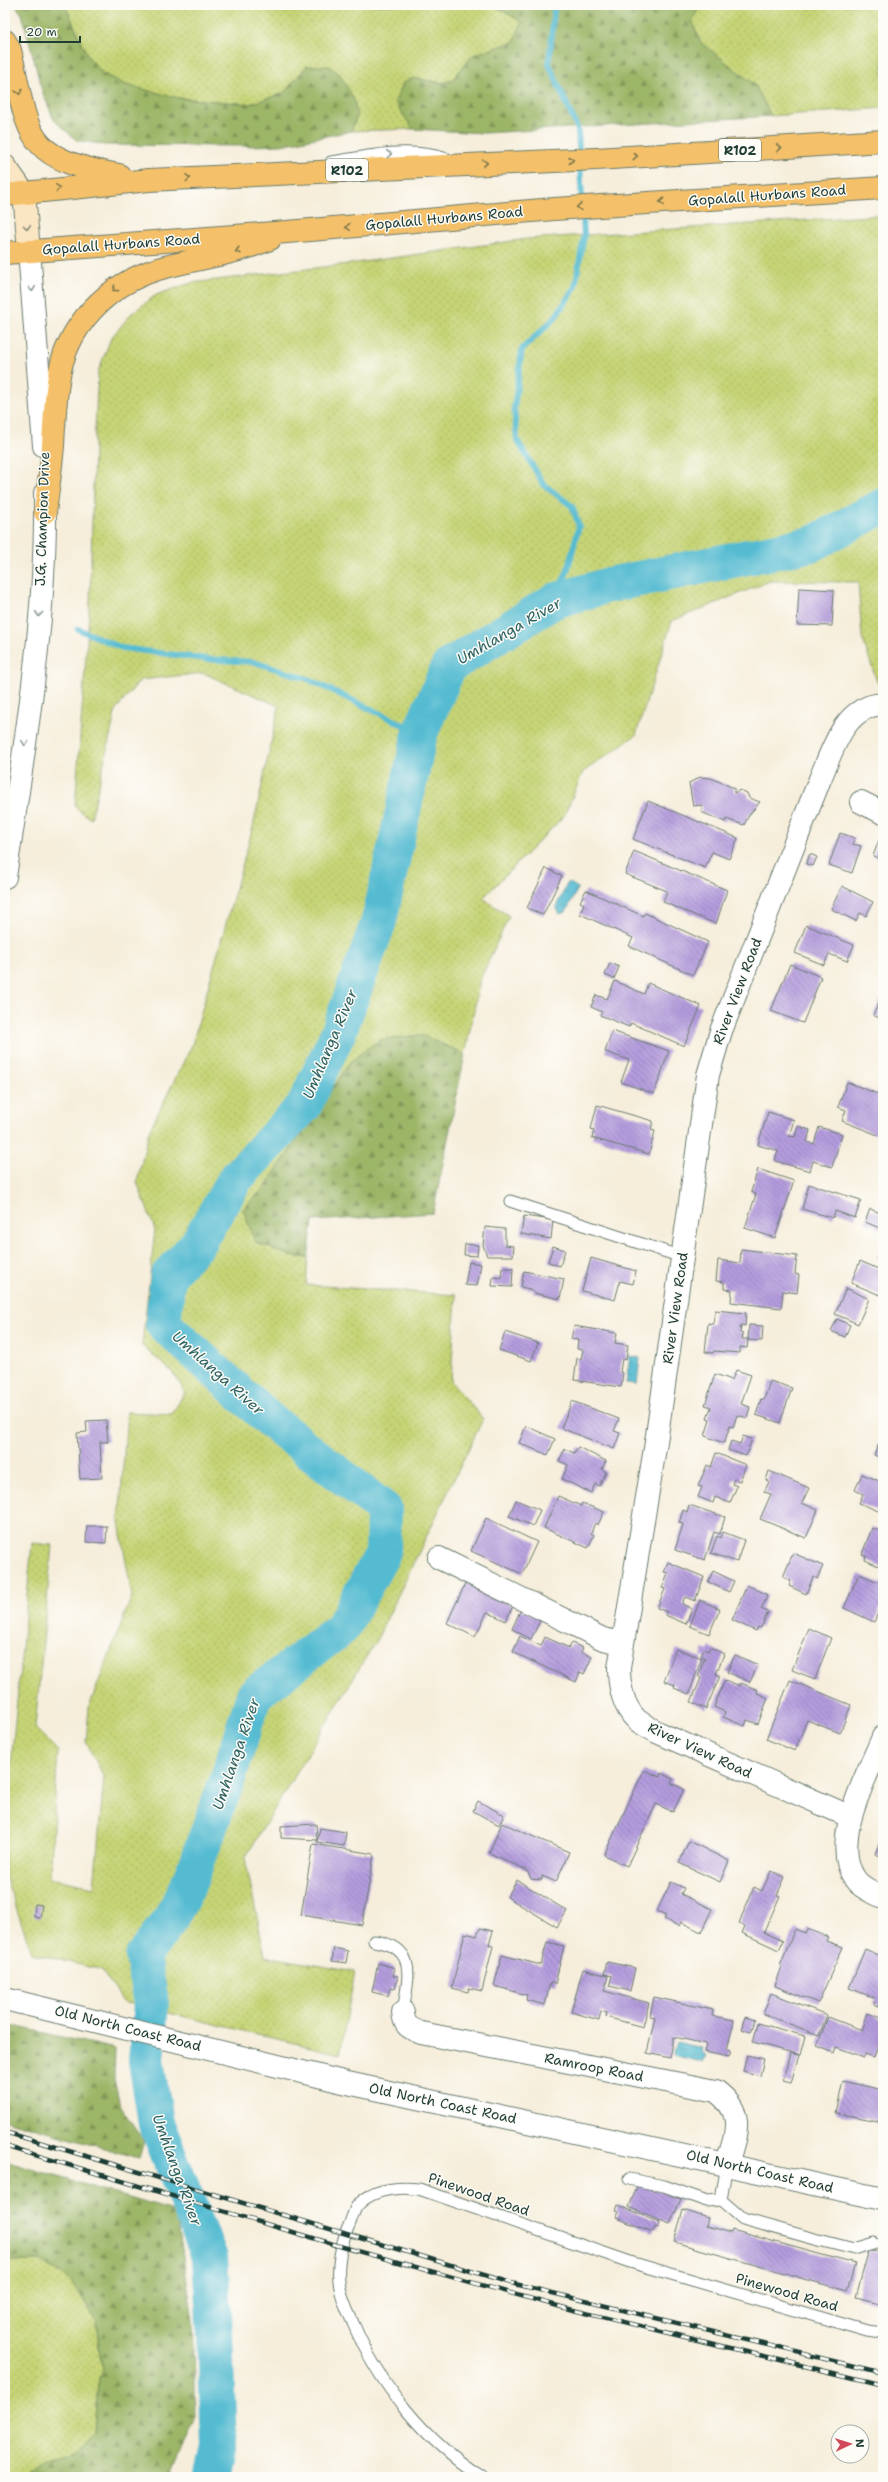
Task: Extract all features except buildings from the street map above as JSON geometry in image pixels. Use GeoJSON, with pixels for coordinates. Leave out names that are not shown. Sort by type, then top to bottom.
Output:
{"type":"FeatureCollection","features":[{"type":"Feature","properties":{"kind":"main road"},"geometry":{"type":"LineString","coordinates":[[5,41],[10,50],[28,126],[41,146],[54,157],[69,164],[149,180]]}},
{"type":"Feature","properties":{"kind":"main road","name":"R102"},"geometry":{"type":"LineString","coordinates":[[15,194],[149,180],[545,160],[596,159],[883,141]]}},
{"type":"Feature","properties":{"kind":"main road"},"geometry":{"type":"LineString","coordinates":[[5,166],[15,194]]}},
{"type":"Feature","properties":{"kind":"main road","name":"Gopalall Hurbans Road"},"geometry":{"type":"LineString","coordinates":[[5,253],[29,250],[287,232],[554,209],[883,188]]}},
{"type":"Feature","properties":{"kind":"main road","name":"J.G. Champion Drive"},"geometry":{"type":"LineString","coordinates":[[15,194],[29,250]]}},
{"type":"Feature","properties":{"kind":"main road"},"geometry":{"type":"LineString","coordinates":[[45,512],[58,382],[64,355],[86,315],[111,291],[135,277],[158,269],[238,252],[287,232]]}},
{"type":"Feature","properties":{"kind":"street","name":"J.G. Champion Drive"},"geometry":{"type":"LineString","coordinates":[[5,877],[28,717],[39,614],[45,512],[44,422],[29,250]]}},
{"type":"Feature","properties":{"kind":"street","name":"River View Road"},"geometry":{"type":"LineString","coordinates":[[851,1817],[659,1733],[637,1720],[628,1708],[619,1685],[622,1643],[656,1442],[708,1074],[721,1031],[820,779],[839,736],[853,715],[865,707],[883,704]]}},
{"type":"Feature","properties":{"kind":"street"},"geometry":{"type":"LineString","coordinates":[[861,802],[883,813]]}},
{"type":"Feature","properties":{"kind":"street"},"geometry":{"type":"LineString","coordinates":[[439,1558],[603,1638],[622,1643]]}},
{"type":"Feature","properties":{"kind":"street"},"geometry":{"type":"LineString","coordinates":[[883,1737],[851,1817],[846,1842],[849,1865],[855,1880],[867,1890],[883,1897]]}},
{"type":"Feature","properties":{"kind":"street"},"geometry":{"type":"LineString","coordinates":[[5,1995],[30,2003]]}},
{"type":"Feature","properties":{"kind":"street","name":"Old North Coast Road"},"geometry":{"type":"LineString","coordinates":[[5,1999],[30,2003],[343,2082],[883,2199]]}},
{"type":"Feature","properties":{"kind":"street","name":"Ramroop Road"},"geometry":{"type":"LineString","coordinates":[[403,2012],[404,2022],[409,2028],[421,2033],[716,2090],[733,2106],[736,2116],[737,2130],[727,2164]]}},
{"type":"Feature","properties":{"kind":"lane"},"geometry":{"type":"LineString","coordinates":[[510,1201],[682,1257]]}},
{"type":"Feature","properties":{"kind":"lane"},"geometry":{"type":"LineString","coordinates":[[374,1941],[390,1943],[401,1950],[408,1961],[403,2012]]}},
{"type":"Feature","properties":{"kind":"lane"},"geometry":{"type":"LineString","coordinates":[[721,2200],[727,2164]]}},
{"type":"Feature","properties":{"kind":"lane"},"geometry":{"type":"LineString","coordinates":[[630,2179],[664,2186],[707,2201],[721,2200],[743,2219],[808,2237],[854,2248],[874,2243]]}},
{"type":"Feature","properties":{"kind":"lane","name":"Pinewood Road"},"geometry":{"type":"LineString","coordinates":[[481,2477],[463,2465],[423,2430],[388,2386],[363,2348],[342,2294],[339,2268],[344,2236],[357,2207],[373,2195],[386,2190],[401,2187],[426,2191],[630,2262],[866,2331],[883,2333]]}},
{"type":"Feature","properties":{"kind":"green space"},"geometry":{"type":"Polygon","coordinates":[[[15,5],[65,5],[88,57],[103,74],[126,85],[178,98],[250,104],[284,93],[307,66],[329,66],[340,74],[354,100],[357,116],[351,131],[281,145],[105,145],[76,140],[54,120],[42,91],[22,14],[15,5]]]}},
{"type":"Feature","properties":{"kind":"green space"},"geometry":{"type":"Polygon","coordinates":[[[65,5],[494,5],[523,22],[514,42],[473,55],[453,79],[443,83],[413,78],[395,102],[413,129],[351,131],[357,116],[307,66],[284,93],[250,104],[178,98],[126,85],[103,74],[88,57],[65,5]]]}},
{"type":"Feature","properties":{"kind":"green space"},"geometry":{"type":"Polygon","coordinates":[[[494,5],[700,5],[692,21],[700,42],[755,85],[771,116],[484,133],[413,129],[395,102],[403,83],[413,78],[443,83],[453,79],[473,55],[514,42],[522,22],[494,5]]]}},
{"type":"Feature","properties":{"kind":"green space"},"geometry":{"type":"Polygon","coordinates":[[[700,5],[728,7],[744,5],[883,5],[883,108],[771,116],[755,85],[700,42],[692,21],[700,5]]]}},
{"type":"Feature","properties":{"kind":"green space"},"geometry":{"type":"Polygon","coordinates":[[[883,215],[883,684],[877,682],[862,637],[858,582],[770,581],[672,621],[636,735],[583,772],[564,816],[483,898],[509,916],[480,980],[465,1054],[421,1035],[379,1041],[351,1061],[265,1187],[243,1209],[291,1256],[308,1258],[306,1285],[456,1295],[451,1381],[483,1419],[377,1639],[245,1858],[265,1956],[355,1972],[340,2054],[123,2002],[102,1970],[32,1953],[5,1876],[5,1827],[32,1543],[52,1545],[35,1728],[58,1751],[50,1878],[94,1887],[104,1777],[86,1742],[89,1707],[132,1596],[119,1522],[127,1412],[172,1414],[185,1392],[173,1373],[142,1345],[155,1230],[137,1182],[149,1131],[192,1045],[253,827],[279,706],[203,673],[140,680],[116,710],[91,819],[75,807],[90,600],[94,448],[98,372],[111,338],[132,313],[156,295],[191,283],[356,263],[527,239],[883,215]]]}},
{"type":"Feature","properties":{"kind":"green space"},"geometry":{"type":"Polygon","coordinates":[[[421,1035],[465,1054],[433,1213],[313,1221],[308,1258],[291,1256],[255,1242],[243,1209],[265,1187],[351,1061],[379,1040],[421,1035]]]}},
{"type":"Feature","properties":{"kind":"green space"},"geometry":{"type":"Polygon","coordinates":[[[5,2024],[115,2049],[114,2079],[120,2106],[144,2141],[139,2158],[5,2120],[5,2024]]]}},
{"type":"Feature","properties":{"kind":"green space"},"geometry":{"type":"Polygon","coordinates":[[[5,2161],[176,2212],[193,2320],[196,2416],[171,2477],[25,2477],[46,2460],[75,2453],[94,2431],[98,2384],[102,2369],[96,2321],[80,2294],[66,2277],[41,2261],[5,2261],[5,2161]]]}},
{"type":"Feature","properties":{"kind":"green space"},"geometry":{"type":"Polygon","coordinates":[[[5,2261],[41,2261],[66,2277],[80,2294],[96,2321],[102,2369],[98,2384],[94,2431],[75,2453],[46,2460],[25,2477],[5,2477],[5,2261]]]}},
{"type":"Feature","properties":{"kind":"water"},"geometry":{"type":"Polygon","coordinates":[[[568,882],[578,888],[566,912],[560,914],[556,907],[568,882]]]}},
{"type":"Feature","properties":{"kind":"water"},"geometry":{"type":"Polygon","coordinates":[[[630,1356],[640,1358],[637,1384],[626,1383],[630,1356]]]}},
{"type":"Feature","properties":{"kind":"water"},"geometry":{"type":"Polygon","coordinates":[[[677,2042],[701,2048],[700,2052],[705,2055],[702,2062],[673,2055],[677,2042]]]}},
{"type":"Feature","properties":{"kind":"waterway"},"geometry":{"type":"LineString","coordinates":[[554,601],[567,572],[579,526],[572,506],[544,485],[517,440],[514,408],[522,349],[554,319],[575,287],[584,236],[578,130],[549,64],[554,9],[557,5]]}},
{"type":"Feature","properties":{"kind":"waterway","name":"Umhlanga River"},"geometry":{"type":"LineString","coordinates":[[213,2477],[219,2446],[215,2333],[210,2258],[156,2123],[146,2061],[151,2004],[143,1956],[171,1918],[187,1888],[228,1778],[254,1695],[342,1628],[383,1553],[384,1509],[271,1421],[163,1324],[168,1276],[197,1244],[236,1178],[304,1106],[339,1031],[379,921],[420,733],[449,666],[554,601],[609,585],[812,544],[883,506]]}},
{"type":"Feature","properties":{"kind":"waterway"},"geometry":{"type":"LineString","coordinates":[[78,629],[122,648],[206,659],[254,662],[308,679],[420,733]]}},
{"type":"Feature","properties":{"kind":"railway"},"geometry":{"type":"LineString","coordinates":[[5,2132],[511,2283],[883,2373]]}},
{"type":"Feature","properties":{"kind":"railway"},"geometry":{"type":"LineString","coordinates":[[5,2146],[343,2247],[565,2308],[883,2385]]}}]}
